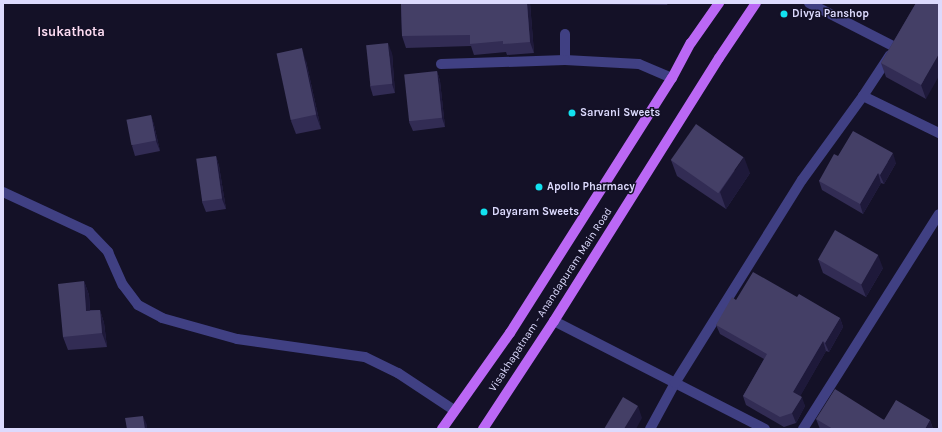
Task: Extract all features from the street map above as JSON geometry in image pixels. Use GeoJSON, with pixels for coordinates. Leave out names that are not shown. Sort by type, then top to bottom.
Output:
{"type":"FeatureCollection","features":[{"type":"Feature","properties":{"kind":"main road","name":"Visakhapatnam - Anandapuram Main Road"},"geometry":{"type":"LineString","coordinates":[[442,429],[510,333],[672,78],[691,43],[719,3]]}},
{"type":"Feature","properties":{"kind":"main road","name":"Visakhapatnam - Anandapuram Main Road"},"geometry":{"type":"LineString","coordinates":[[483,429],[554,321],[719,58],[756,3]]}},
{"type":"Feature","properties":{"kind":"street"},"geometry":{"type":"LineString","coordinates":[[650,429],[676,383],[802,180],[863,96],[897,44],[809,3]]}},
{"type":"Feature","properties":{"kind":"street"},"geometry":{"type":"LineString","coordinates":[[565,34],[566,60]]}},
{"type":"Feature","properties":{"kind":"street"},"geometry":{"type":"LineString","coordinates":[[441,64],[566,60],[639,64],[672,78]]}},
{"type":"Feature","properties":{"kind":"street"},"geometry":{"type":"LineString","coordinates":[[863,96],[939,133]]}},
{"type":"Feature","properties":{"kind":"street"},"geometry":{"type":"LineString","coordinates":[[3,192],[90,232],[108,252],[123,285],[138,305],[162,318],[237,339],[365,356],[398,373],[454,410]]}},
{"type":"Feature","properties":{"kind":"street"},"geometry":{"type":"LineString","coordinates":[[803,429],[939,214]]}},
{"type":"Feature","properties":{"kind":"street"},"geometry":{"type":"LineString","coordinates":[[554,321],[765,429]]}},
{"type":"Feature","properties":{"kind":"building"},"geometry":{"type":"Polygon","coordinates":[[[401,3],[527,3],[530,42],[503,44],[503,41],[470,44],[470,35],[402,36],[401,3]]]}},
{"type":"Feature","properties":{"kind":"building"},"geometry":{"type":"Polygon","coordinates":[[[916,3],[939,3],[939,54],[921,85],[881,63],[916,3]]]}},
{"type":"Feature","properties":{"kind":"building"},"geometry":{"type":"Polygon","coordinates":[[[388,43],[392,84],[370,86],[366,45],[388,43]]]}},
{"type":"Feature","properties":{"kind":"building"},"geometry":{"type":"Polygon","coordinates":[[[302,48],[316,115],[291,120],[277,53],[302,48]]]}},
{"type":"Feature","properties":{"kind":"building"},"geometry":{"type":"Polygon","coordinates":[[[437,71],[442,118],[409,121],[404,74],[437,71]]]}},
{"type":"Feature","properties":{"kind":"building"},"geometry":{"type":"Polygon","coordinates":[[[151,115],[156,141],[131,145],[126,120],[151,115]]]}},
{"type":"Feature","properties":{"kind":"building"},"geometry":{"type":"Polygon","coordinates":[[[696,124],[744,157],[718,193],[671,160],[696,124]]]}},
{"type":"Feature","properties":{"kind":"building"},"geometry":{"type":"Polygon","coordinates":[[[853,131],[893,153],[880,175],[878,173],[860,204],[819,181],[834,154],[838,156],[853,131]]]}},
{"type":"Feature","properties":{"kind":"building"},"geometry":{"type":"Polygon","coordinates":[[[216,156],[222,199],[202,201],[196,159],[216,156]]]}},
{"type":"Feature","properties":{"kind":"building"},"geometry":{"type":"Polygon","coordinates":[[[835,230],[878,255],[861,284],[818,259],[835,230]]]}},
{"type":"Feature","properties":{"kind":"building"},"geometry":{"type":"Polygon","coordinates":[[[753,272],[797,297],[799,294],[840,318],[825,343],[823,341],[793,392],[802,397],[792,413],[780,417],[743,396],[767,354],[716,325],[732,297],[736,300],[753,272]]]}},
{"type":"Feature","properties":{"kind":"building"},"geometry":{"type":"Polygon","coordinates":[[[84,281],[86,311],[100,310],[102,333],[63,337],[58,284],[84,281]]]}},
{"type":"Feature","properties":{"kind":"building"},"geometry":{"type":"Polygon","coordinates":[[[835,389],[884,420],[896,400],[930,420],[925,429],[833,429],[816,419],[835,389]]]}},
{"type":"Feature","properties":{"kind":"building"},"geometry":{"type":"Polygon","coordinates":[[[623,397],[638,406],[624,429],[604,429],[623,397]]]}},
{"type":"Feature","properties":{"kind":"building"},"geometry":{"type":"Polygon","coordinates":[[[143,416],[145,429],[127,429],[125,418],[143,416]]]}},
{"type":"Feature","properties":{"kind":"place","name":"Divya Panshop"},"geometry":{"type":"Point","coordinates":[784,14]}},
{"type":"Feature","properties":{"kind":"place","name":"Sarvani Sweets"},"geometry":{"type":"Point","coordinates":[572,113]}},
{"type":"Feature","properties":{"kind":"place","name":"Apollo Pharmacy"},"geometry":{"type":"Point","coordinates":[539,187]}},
{"type":"Feature","properties":{"kind":"place","name":"Dayaram Sweets"},"geometry":{"type":"Point","coordinates":[484,212]}},
{"type":"Feature","properties":{"kind":"district","name":"Isukathota"},"geometry":{"type":"Point","coordinates":[71,32]}}]}
